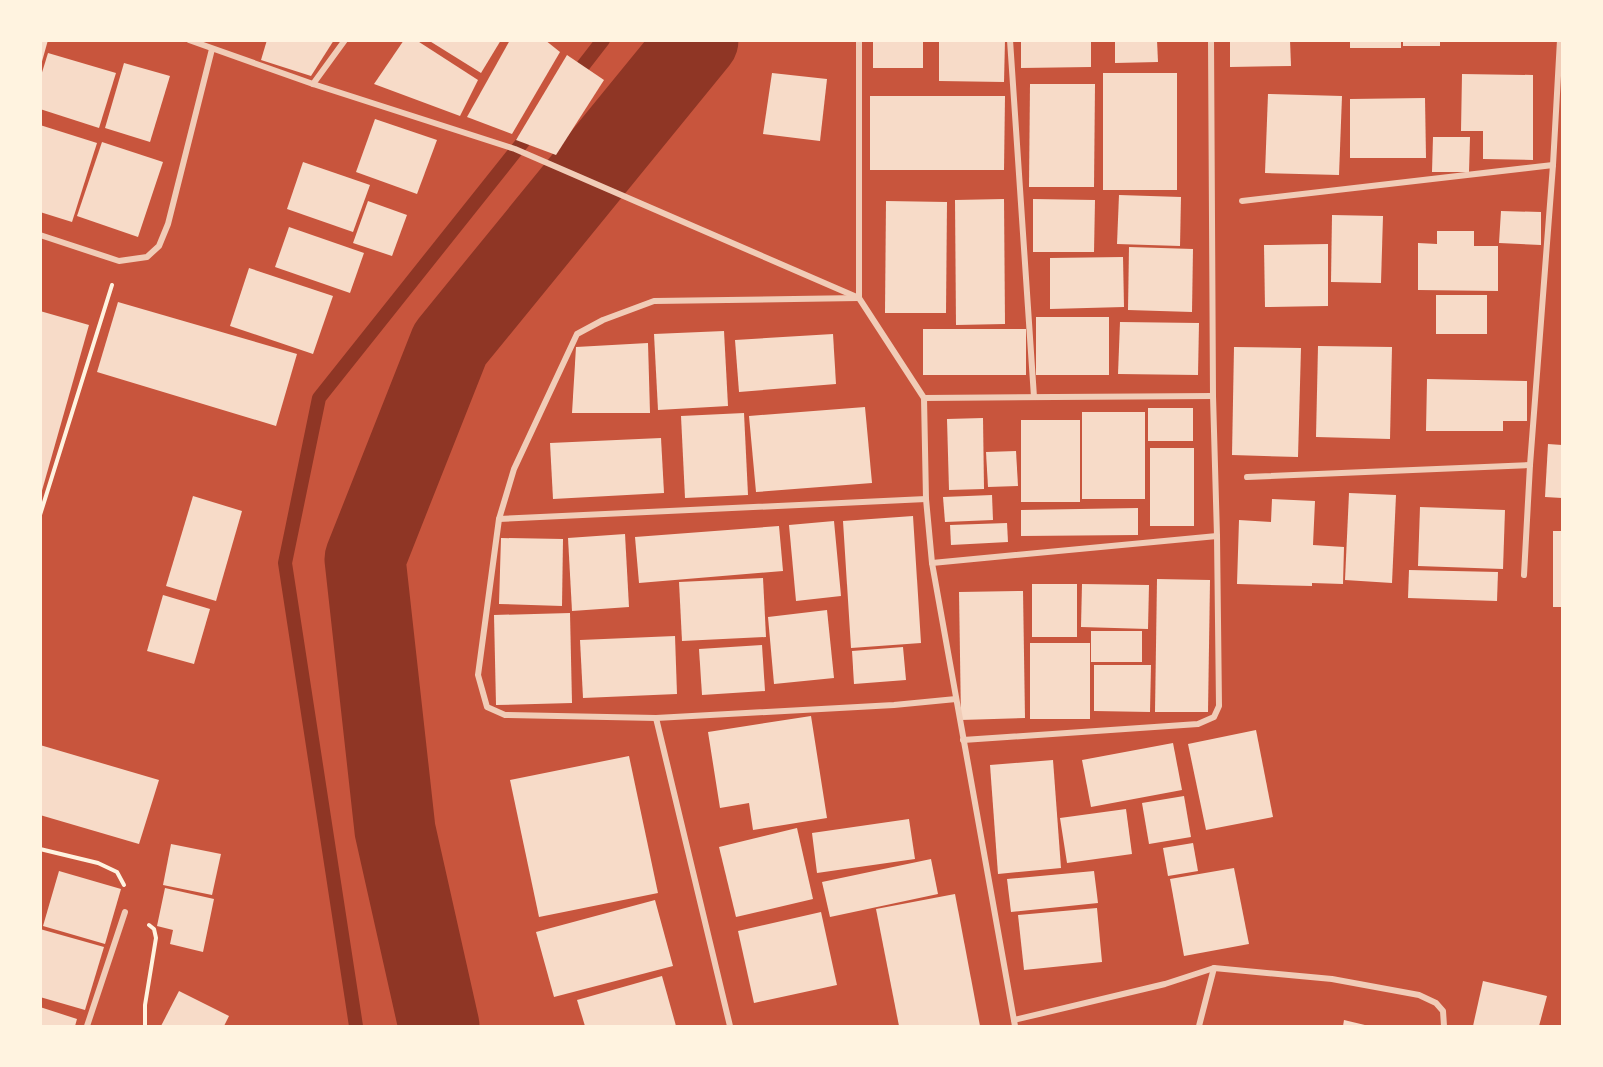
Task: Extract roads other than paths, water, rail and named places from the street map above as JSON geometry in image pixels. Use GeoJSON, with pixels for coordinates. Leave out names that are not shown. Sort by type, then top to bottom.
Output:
{"type":"FeatureCollection","features":[{"type":"Feature","properties":{"kind":"street"},"geometry":{"type":"LineString","coordinates":[[189,40],[313,84],[515,149],[859,298]]}},
{"type":"Feature","properties":{"kind":"street"},"geometry":{"type":"LineString","coordinates":[[313,84],[345,40]]}},
{"type":"Feature","properties":{"kind":"street"},"geometry":{"type":"LineString","coordinates":[[859,40],[859,298],[924,398],[926,499],[932,563],[1015,1023],[1165,984],[1214,968],[1332,979],[1419,995],[1436,1003],[1443,1011],[1444,1026]]}},
{"type":"Feature","properties":{"kind":"street"},"geometry":{"type":"LineString","coordinates":[[1010,40],[1034,397]]}},
{"type":"Feature","properties":{"kind":"street"},"geometry":{"type":"LineString","coordinates":[[963,740],[1198,724],[1214,717],[1219,706],[1213,396],[1211,40]]}},
{"type":"Feature","properties":{"kind":"street"},"geometry":{"type":"LineString","coordinates":[[1524,575],[1560,40]]}},
{"type":"Feature","properties":{"kind":"street"},"geometry":{"type":"LineString","coordinates":[[40,235],[119,261],[147,257],[159,246],[168,224],[212,49]]}},
{"type":"Feature","properties":{"kind":"street"},"geometry":{"type":"LineString","coordinates":[[1242,201],[1553,165]]}},
{"type":"Feature","properties":{"kind":"street"},"geometry":{"type":"LineString","coordinates":[[859,298],[654,301],[603,320],[577,334],[514,469],[498,519],[478,675],[487,707],[505,715],[656,718],[894,705],[956,699]]}},
{"type":"Feature","properties":{"kind":"street"},"geometry":{"type":"LineString","coordinates":[[924,398],[1213,396]]}},
{"type":"Feature","properties":{"kind":"street"},"geometry":{"type":"LineString","coordinates":[[1247,477],[1530,465]]}},
{"type":"Feature","properties":{"kind":"street"},"geometry":{"type":"LineString","coordinates":[[498,519],[926,499]]}},
{"type":"Feature","properties":{"kind":"street"},"geometry":{"type":"LineString","coordinates":[[932,563],[1217,536]]}},
{"type":"Feature","properties":{"kind":"street"},"geometry":{"type":"LineString","coordinates":[[656,718],[730,1026]]}},
{"type":"Feature","properties":{"kind":"street"},"geometry":{"type":"LineString","coordinates":[[87,1026],[125,912]]}},
{"type":"Feature","properties":{"kind":"street"},"geometry":{"type":"LineString","coordinates":[[1199,1026],[1214,968]]}},
{"type":"Feature","properties":{"kind":"waterway"},"geometry":{"type":"LineString","coordinates":[[572,80],[603,40]]}},
{"type":"Feature","properties":{"kind":"waterway"},"geometry":{"type":"LineString","coordinates":[[439,1026],[395,830],[365,559],[450,344],[698,40]]}},
{"type":"Feature","properties":{"kind":"waterway"},"geometry":{"type":"LineString","coordinates":[[356,1026],[285,563],[319,398],[534,128]]}}]}
